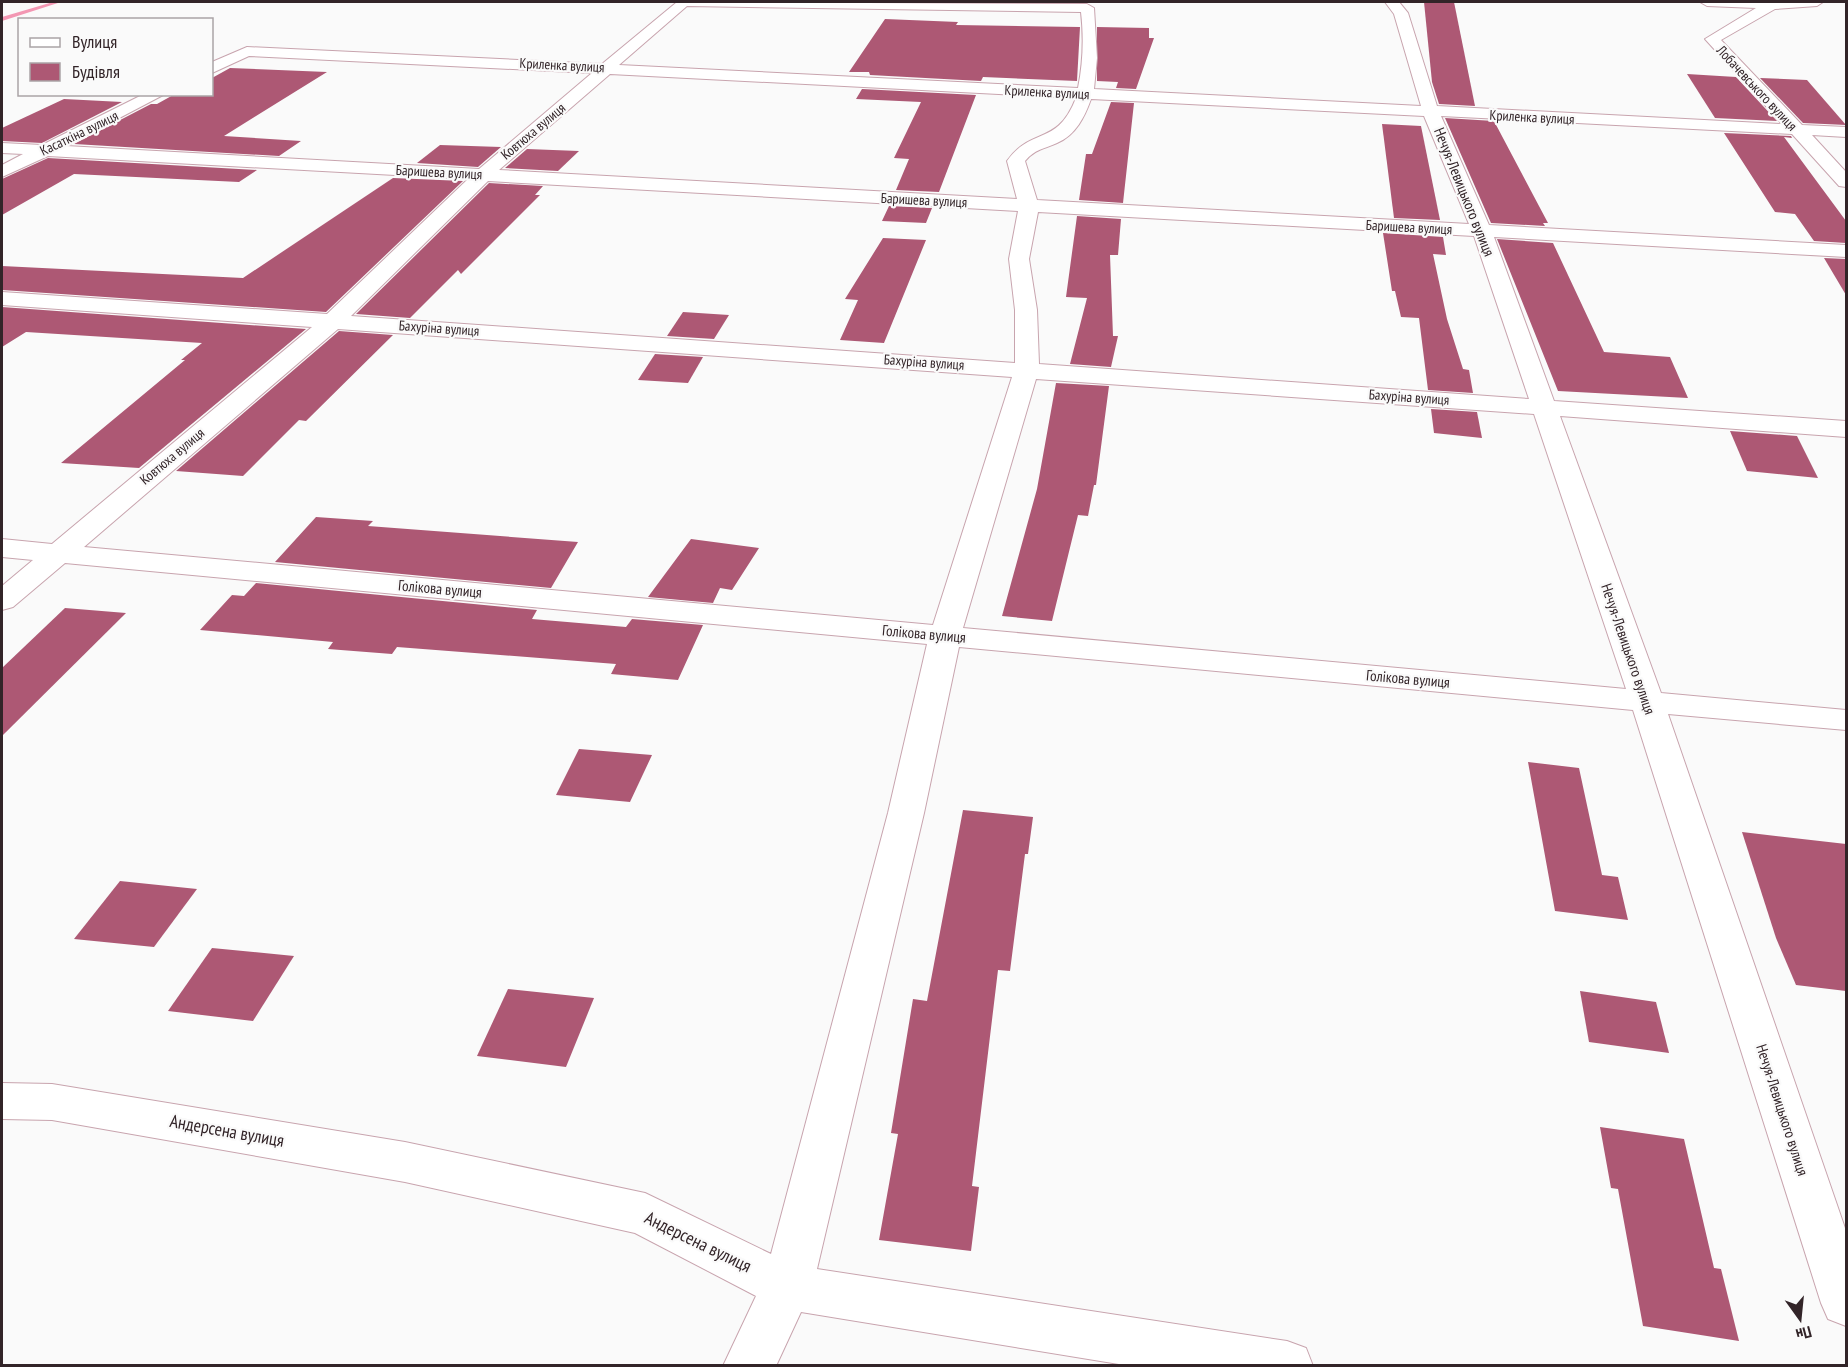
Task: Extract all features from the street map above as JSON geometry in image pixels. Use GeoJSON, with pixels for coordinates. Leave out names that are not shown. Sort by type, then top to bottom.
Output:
{"type":"FeatureCollection","features":[{"type":"Feature","properties":{"kind":"street","name":"Ковтюха вулиця"},"geometry":{"type":"LineString","coordinates":[[2,601],[333,321],[483,174],[610,68],[684,2],[1080,5]]}},
{"type":"Feature","properties":{"kind":"street","name":"Нечуя-Левицького вулиця"},"geometry":{"type":"LineString","coordinates":[[1392,2],[1401,14],[1431,112],[1482,231],[1545,407],[1647,701],[1846,1303]]}},
{"type":"Feature","properties":{"kind":"street"},"geometry":{"type":"LineString","coordinates":[[1707,2],[1772,5],[1817,2]]}},
{"type":"Feature","properties":{"kind":"street"},"geometry":{"type":"LineString","coordinates":[[748,1365],[787,1287],[906,813],[945,636],[1027,369],[1026,310],[1019,259],[1029,206],[1017,161],[1028,146],[1059,136],[1078,114],[1085,94],[1092,38],[1080,5]]}},
{"type":"Feature","properties":{"kind":"street","name":"Лобачевського вулиця"},"geometry":{"type":"LineString","coordinates":[[1772,5],[1712,39],[1846,182]]}},
{"type":"Feature","properties":{"kind":"street","name":"Криленка вулиця"},"geometry":{"type":"LineString","coordinates":[[213,68],[247,51],[1846,132]]}},
{"type":"Feature","properties":{"kind":"street","name":"Касаткіна вулиця"},"geometry":{"type":"LineString","coordinates":[[2,172],[153,96]]}},
{"type":"Feature","properties":{"kind":"street","name":"Баришева вулиця"},"geometry":{"type":"LineString","coordinates":[[2,148],[1846,251]]}},
{"type":"Feature","properties":{"kind":"street","name":"Бахуріна вулиця"},"geometry":{"type":"LineString","coordinates":[[2,298],[1027,369],[1846,429]]}},
{"type":"Feature","properties":{"kind":"street","name":"Голікова вулиця"},"geometry":{"type":"LineString","coordinates":[[2,548],[1846,720]]}},
{"type":"Feature","properties":{"kind":"street","name":"Андерсена вулиця"},"geometry":{"type":"LineString","coordinates":[[2,1101],[52,1102],[393,1160],[645,1214],[787,1287],[1287,1365]]}},
{"type":"Feature","properties":{"kind":"building"},"geometry":{"type":"Polygon","coordinates":[[[1424,2],[1454,2],[1475,106],[1439,104],[1432,82],[1424,2]]]}},
{"type":"Feature","properties":{"kind":"building"},"geometry":{"type":"Polygon","coordinates":[[[885,19],[958,22],[956,25],[1080,27],[1077,81],[983,77],[981,81],[849,72],[885,19]]]}},
{"type":"Feature","properties":{"kind":"building"},"geometry":{"type":"Polygon","coordinates":[[[1097,27],[1149,28],[1149,38],[1154,38],[1136,89],[1116,88],[1118,82],[1097,81],[1097,27]]]}},
{"type":"Feature","properties":{"kind":"building"},"geometry":{"type":"Polygon","coordinates":[[[230,68],[327,72],[224,136],[301,141],[279,156],[74,144],[151,104],[157,104],[171,96],[213,96],[213,77],[230,68]]]}},
{"type":"Feature","properties":{"kind":"building"},"geometry":{"type":"Polygon","coordinates":[[[1687,74],[1736,77],[1777,121],[1715,118],[1687,74]]]}},
{"type":"Feature","properties":{"kind":"building"},"geometry":{"type":"Polygon","coordinates":[[[1760,78],[1807,80],[1846,125],[1803,123],[1760,78]]]}},
{"type":"Feature","properties":{"kind":"building"},"geometry":{"type":"Polygon","coordinates":[[[862,89],[976,95],[939,192],[896,190],[909,159],[894,158],[921,102],[856,99],[862,89]]]}},
{"type":"Feature","properties":{"kind":"building"},"geometry":{"type":"Polygon","coordinates":[[[64,99],[122,102],[42,143],[2,141],[2,128],[64,99]]]}},
{"type":"Feature","properties":{"kind":"building"},"geometry":{"type":"Polygon","coordinates":[[[1111,102],[1134,103],[1123,203],[1079,200],[1086,154],[1092,154],[1111,102]]]}},
{"type":"Feature","properties":{"kind":"building"},"geometry":{"type":"Polygon","coordinates":[[[1445,118],[1494,121],[1548,223],[1543,223],[1545,226],[1491,223],[1445,118]]]}},
{"type":"Feature","properties":{"kind":"building"},"geometry":{"type":"Polygon","coordinates":[[[1382,124],[1421,126],[1440,220],[1394,218],[1382,124]]]}},
{"type":"Feature","properties":{"kind":"building"},"geometry":{"type":"Polygon","coordinates":[[[1724,133],[1791,136],[1792,138],[1784,137],[1846,221],[1846,243],[1814,241],[1795,214],[1775,212],[1724,133]]]}},
{"type":"Feature","properties":{"kind":"building"},"geometry":{"type":"Polygon","coordinates":[[[440,145],[501,147],[478,167],[417,163],[440,145]]]}},
{"type":"Feature","properties":{"kind":"building"},"geometry":{"type":"Polygon","coordinates":[[[527,149],[579,151],[558,171],[505,168],[527,149]]]}},
{"type":"Feature","properties":{"kind":"building"},"geometry":{"type":"Polygon","coordinates":[[[48,158],[257,170],[239,182],[74,174],[2,215],[2,179],[48,158]]]}},
{"type":"Feature","properties":{"kind":"building"},"geometry":{"type":"Polygon","coordinates":[[[393,178],[463,181],[326,312],[2,290],[2,266],[243,278],[393,178]]]}},
{"type":"Feature","properties":{"kind":"building"},"geometry":{"type":"Polygon","coordinates":[[[489,183],[543,186],[535,195],[540,195],[461,274],[458,270],[410,318],[356,314],[489,183]]]}},
{"type":"Feature","properties":{"kind":"building"},"geometry":{"type":"Polygon","coordinates":[[[889,206],[932,208],[926,223],[882,221],[889,206]]]}},
{"type":"Feature","properties":{"kind":"building"},"geometry":{"type":"Polygon","coordinates":[[[1077,216],[1121,219],[1118,255],[1110,255],[1113,336],[1118,336],[1111,367],[1070,364],[1087,298],[1066,297],[1077,216]]]}},
{"type":"Feature","properties":{"kind":"building"},"geometry":{"type":"Polygon","coordinates":[[[1383,233],[1443,237],[1446,255],[1433,254],[1447,319],[1463,369],[1469,370],[1473,393],[1428,390],[1419,318],[1401,317],[1395,291],[1392,291],[1383,233]]]}},
{"type":"Feature","properties":{"kind":"building"},"geometry":{"type":"Polygon","coordinates":[[[883,238],[926,240],[884,343],[840,340],[858,300],[845,299],[883,238]]]}},
{"type":"Feature","properties":{"kind":"building"},"geometry":{"type":"Polygon","coordinates":[[[1497,239],[1553,243],[1604,352],[1670,357],[1688,398],[1558,391],[1497,239]]]}},
{"type":"Feature","properties":{"kind":"building"},"geometry":{"type":"Polygon","coordinates":[[[1824,258],[1846,259],[1846,295],[1824,258]]]}},
{"type":"Feature","properties":{"kind":"building"},"geometry":{"type":"Polygon","coordinates":[[[2,307],[306,329],[139,468],[61,463],[185,360],[181,360],[202,343],[26,332],[2,347],[2,307]]]}},
{"type":"Feature","properties":{"kind":"building"},"geometry":{"type":"Polygon","coordinates":[[[683,312],[729,315],[714,339],[667,336],[683,312]]]}},
{"type":"Feature","properties":{"kind":"building"},"geometry":{"type":"Polygon","coordinates":[[[339,331],[393,335],[306,421],[299,420],[243,476],[176,471],[339,331]]]}},
{"type":"Feature","properties":{"kind":"building"},"geometry":{"type":"Polygon","coordinates":[[[655,354],[703,357],[688,383],[638,380],[655,354]]]}},
{"type":"Feature","properties":{"kind":"building"},"geometry":{"type":"Polygon","coordinates":[[[1056,383],[1109,386],[1096,485],[1094,485],[1088,516],[1078,515],[1052,621],[1002,616],[1037,489],[1056,383]]]}},
{"type":"Feature","properties":{"kind":"building"},"geometry":{"type":"Polygon","coordinates":[[[1431,409],[1477,412],[1482,438],[1434,433],[1431,409]]]}},
{"type":"Feature","properties":{"kind":"building"},"geometry":{"type":"Polygon","coordinates":[[[1730,431],[1797,436],[1818,478],[1747,471],[1730,431]]]}},
{"type":"Feature","properties":{"kind":"building"},"geometry":{"type":"Polygon","coordinates":[[[316,517],[373,521],[368,526],[578,542],[551,588],[275,562],[316,517]]]}},
{"type":"Feature","properties":{"kind":"building"},"geometry":{"type":"Polygon","coordinates":[[[691,539],[759,548],[732,590],[720,588],[713,603],[648,597],[691,539]]]}},
{"type":"Feature","properties":{"kind":"building"},"geometry":{"type":"Polygon","coordinates":[[[256,583],[537,610],[532,619],[626,627],[632,619],[703,625],[678,680],[611,674],[616,664],[397,647],[392,654],[328,649],[333,642],[200,630],[232,595],[244,596],[256,583]]]}},
{"type":"Feature","properties":{"kind":"building"},"geometry":{"type":"Polygon","coordinates":[[[65,608],[126,613],[2,736],[2,668],[65,608]]]}},
{"type":"Feature","properties":{"kind":"building"},"geometry":{"type":"Polygon","coordinates":[[[579,749],[652,755],[630,802],[556,795],[579,749]]]}},
{"type":"Feature","properties":{"kind":"building"},"geometry":{"type":"Polygon","coordinates":[[[1528,762],[1579,768],[1602,875],[1618,877],[1628,920],[1555,911],[1528,762]]]}},
{"type":"Feature","properties":{"kind":"building"},"geometry":{"type":"Polygon","coordinates":[[[963,810],[1033,817],[1028,854],[1025,854],[1010,971],[998,970],[972,1186],[979,1187],[971,1251],[879,1240],[898,1134],[891,1133],[913,999],[927,1001],[963,810]]]}},
{"type":"Feature","properties":{"kind":"building"},"geometry":{"type":"Polygon","coordinates":[[[1742,832],[1846,844],[1846,991],[1796,985],[1776,938],[1742,832]]]}},
{"type":"Feature","properties":{"kind":"building"},"geometry":{"type":"Polygon","coordinates":[[[120,881],[197,889],[154,947],[74,939],[120,881]]]}},
{"type":"Feature","properties":{"kind":"building"},"geometry":{"type":"Polygon","coordinates":[[[212,948],[294,956],[253,1021],[168,1011],[212,948]]]}},
{"type":"Feature","properties":{"kind":"building"},"geometry":{"type":"Polygon","coordinates":[[[508,989],[594,998],[566,1067],[477,1056],[508,989]]]}},
{"type":"Feature","properties":{"kind":"building"},"geometry":{"type":"Polygon","coordinates":[[[1580,991],[1656,1002],[1669,1053],[1589,1042],[1580,991]]]}},
{"type":"Feature","properties":{"kind":"building"},"geometry":{"type":"Polygon","coordinates":[[[1600,1127],[1684,1139],[1714,1268],[1721,1269],[1739,1341],[1643,1326],[1618,1189],[1611,1188],[1600,1127]]]}},
{"type":"Feature","properties":{"kind":"waterway"},"geometry":{"type":"LineString","coordinates":[[2,19],[58,2]]}}]}
